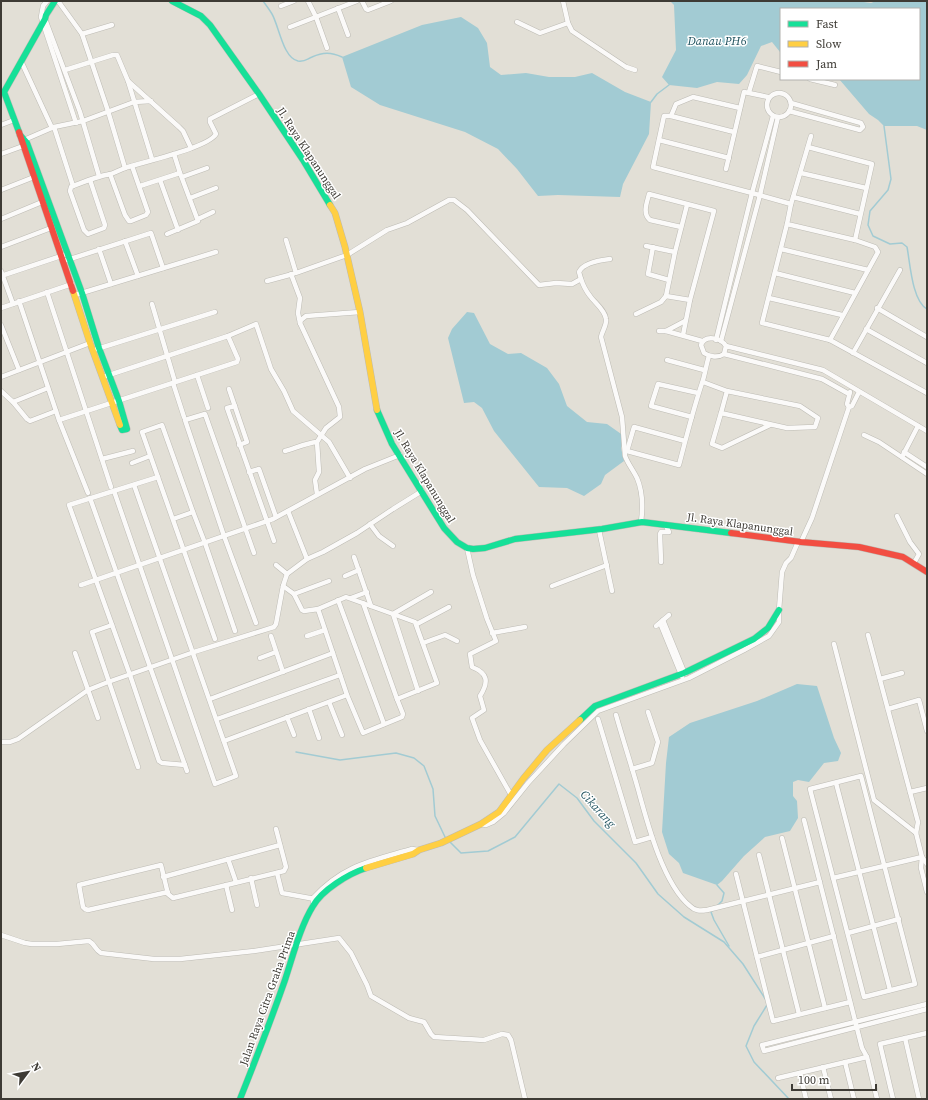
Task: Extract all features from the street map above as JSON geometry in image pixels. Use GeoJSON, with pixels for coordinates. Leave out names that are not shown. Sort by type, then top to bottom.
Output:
{"type":"FeatureCollection","features":[{"type":"Feature","properties":{"kind":"street"},"geometry":{"type":"LineString","coordinates":[[47,1],[43,6],[41,14],[65,70],[100,176]]}},
{"type":"Feature","properties":{"kind":"street"},"geometry":{"type":"LineString","coordinates":[[106,376],[112,403],[123,430],[128,428],[119,401],[106,376],[79,294],[2,90],[21,61],[46,15],[57,1],[82,34],[125,168]]}},
{"type":"Feature","properties":{"kind":"street","name":"Jl. Raya Klapanunggal"},"geometry":{"type":"LineString","coordinates":[[172,1],[196,13],[210,25],[259,94],[327,197],[339,223],[347,255],[360,312],[376,408],[386,433],[452,538],[467,548],[478,549],[538,536],[599,530],[641,522],[800,542],[859,547],[903,557],[927,572]]}},
{"type":"Feature","properties":{"kind":"street"},"geometry":{"type":"LineString","coordinates":[[281,6],[294,1]]}},
{"type":"Feature","properties":{"kind":"street"},"geometry":{"type":"LineString","coordinates":[[308,1],[316,17],[327,48]]}},
{"type":"Feature","properties":{"kind":"street"},"geometry":{"type":"LineString","coordinates":[[290,27],[357,1]]}},
{"type":"Feature","properties":{"kind":"street"},"geometry":{"type":"LineString","coordinates":[[362,1],[368,10],[391,1]]}},
{"type":"Feature","properties":{"kind":"street"},"geometry":{"type":"LineString","coordinates":[[563,1],[568,24],[572,31],[626,68],[636,70]]}},
{"type":"Feature","properties":{"kind":"street"},"geometry":{"type":"LineString","coordinates":[[338,8],[348,35]]}},
{"type":"Feature","properties":{"kind":"street"},"geometry":{"type":"LineString","coordinates":[[44,21],[76,123]]}},
{"type":"Feature","properties":{"kind":"street"},"geometry":{"type":"LineString","coordinates":[[517,22],[540,33],[568,24]]}},
{"type":"Feature","properties":{"kind":"street"},"geometry":{"type":"LineString","coordinates":[[82,34],[112,25]]}},
{"type":"Feature","properties":{"kind":"street"},"geometry":{"type":"LineString","coordinates":[[65,70],[116,55],[128,81],[152,159]]}},
{"type":"Feature","properties":{"kind":"street"},"geometry":{"type":"LineString","coordinates":[[21,61],[53,127],[73,186]]}},
{"type":"Feature","properties":{"kind":"street"},"geometry":{"type":"LineString","coordinates":[[749,92],[757,66],[780,72]]}},
{"type":"Feature","properties":{"kind":"street"},"geometry":{"type":"LineString","coordinates":[[814,80],[835,85]]}},
{"type":"Feature","properties":{"kind":"street"},"geometry":{"type":"LineString","coordinates":[[128,81],[183,131],[191,148]]}},
{"type":"Feature","properties":{"kind":"street"},"geometry":{"type":"LineString","coordinates":[[726,169],[744,92],[768,97]]}},
{"type":"Feature","properties":{"kind":"street"},"geometry":{"type":"LineString","coordinates":[[774,92],[782,92],[788,96],[791,103],[789,111],[784,116],[776,117],[768,111],[766,104],[768,97],[774,92]]}},
{"type":"Feature","properties":{"kind":"street"},"geometry":{"type":"LineString","coordinates":[[90,180],[105,225],[104,228],[90,234],[84,230],[70,188],[73,186],[100,176],[191,148],[215,135],[210,119],[259,94]]}},
{"type":"Feature","properties":{"kind":"street"},"geometry":{"type":"LineString","coordinates":[[671,116],[676,104],[693,96],[740,108]]}},
{"type":"Feature","properties":{"kind":"street"},"geometry":{"type":"LineString","coordinates":[[1,154],[22,141],[53,127],[83,121],[134,102],[151,102]]}},
{"type":"Feature","properties":{"kind":"street"},"geometry":{"type":"LineString","coordinates":[[789,111],[860,130],[863,127],[861,123],[791,103]]}},
{"type":"Feature","properties":{"kind":"street"},"geometry":{"type":"LineString","coordinates":[[734,132],[671,116],[664,116],[653,167],[791,204]]}},
{"type":"Feature","properties":{"kind":"street"},"geometry":{"type":"LineString","coordinates":[[719,340],[752,193],[776,117]]}},
{"type":"Feature","properties":{"kind":"street"},"geometry":{"type":"LineString","coordinates":[[719,340],[760,196],[776,117]]}},
{"type":"Feature","properties":{"kind":"street"},"geometry":{"type":"LineString","coordinates":[[1,125],[14,120]]}},
{"type":"Feature","properties":{"kind":"street"},"geometry":{"type":"LineString","coordinates":[[811,136],[791,204],[762,323],[830,340],[927,393]]}},
{"type":"Feature","properties":{"kind":"street"},"geometry":{"type":"LineString","coordinates":[[659,140],[729,158]]}},
{"type":"Feature","properties":{"kind":"street"},"geometry":{"type":"LineString","coordinates":[[22,141],[51,228],[65,258],[72,284],[79,294],[90,343],[96,349]]}},
{"type":"Feature","properties":{"kind":"street"},"geometry":{"type":"LineString","coordinates":[[808,147],[870,163],[872,166],[855,240]]}},
{"type":"Feature","properties":{"kind":"street"},"geometry":{"type":"LineString","coordinates":[[174,154],[198,219]]}},
{"type":"Feature","properties":{"kind":"street"},"geometry":{"type":"LineString","coordinates":[[110,174],[125,215],[129,221],[146,215],[147,213],[140,186],[132,166]]}},
{"type":"Feature","properties":{"kind":"street"},"geometry":{"type":"LineString","coordinates":[[140,186],[208,168]]}},
{"type":"Feature","properties":{"kind":"street"},"geometry":{"type":"LineString","coordinates":[[801,173],[866,188]]}},
{"type":"Feature","properties":{"kind":"street"},"geometry":{"type":"LineString","coordinates":[[1,190],[34,177]]}},
{"type":"Feature","properties":{"kind":"street"},"geometry":{"type":"LineString","coordinates":[[160,180],[178,230]]}},
{"type":"Feature","properties":{"kind":"street"},"geometry":{"type":"LineString","coordinates":[[190,198],[216,188]]}},
{"type":"Feature","properties":{"kind":"street"},"geometry":{"type":"LineString","coordinates":[[681,227],[650,220],[646,217],[645,212],[649,194],[714,211],[690,300],[683,335]]}},
{"type":"Feature","properties":{"kind":"street"},"geometry":{"type":"LineString","coordinates":[[793,197],[860,214]]}},
{"type":"Feature","properties":{"kind":"street"},"geometry":{"type":"LineString","coordinates":[[267,281],[307,270],[347,255],[387,230],[407,223],[448,200],[454,200],[467,210],[539,285],[556,283],[572,284],[580,279]]}},
{"type":"Feature","properties":{"kind":"street"},"geometry":{"type":"LineString","coordinates":[[1,219],[42,202]]}},
{"type":"Feature","properties":{"kind":"street"},"geometry":{"type":"LineString","coordinates":[[636,314],[661,302],[666,296],[687,205]]}},
{"type":"Feature","properties":{"kind":"street"},"geometry":{"type":"LineString","coordinates":[[167,234],[197,223],[198,219],[213,212]]}},
{"type":"Feature","properties":{"kind":"street"},"geometry":{"type":"LineString","coordinates":[[787,224],[855,240],[878,249],[878,252],[842,315],[830,340]]}},
{"type":"Feature","properties":{"kind":"street"},"geometry":{"type":"LineString","coordinates":[[1,247],[51,228]]}},
{"type":"Feature","properties":{"kind":"street"},"geometry":{"type":"LineString","coordinates":[[12,304],[1,274],[99,250],[151,233],[163,268]]}},
{"type":"Feature","properties":{"kind":"street"},"geometry":{"type":"LineString","coordinates":[[286,240],[296,273]]}},
{"type":"Feature","properties":{"kind":"street"},"geometry":{"type":"LineString","coordinates":[[125,241],[138,276]]}},
{"type":"Feature","properties":{"kind":"street"},"geometry":{"type":"LineString","coordinates":[[646,246],[675,252]]}},
{"type":"Feature","properties":{"kind":"street"},"geometry":{"type":"LineString","coordinates":[[653,247],[648,274],[669,280]]}},
{"type":"Feature","properties":{"kind":"street"},"geometry":{"type":"LineString","coordinates":[[781,249],[868,270]]}},
{"type":"Feature","properties":{"kind":"street"},"geometry":{"type":"LineString","coordinates":[[99,250],[110,284]]}},
{"type":"Feature","properties":{"kind":"street"},"geometry":{"type":"LineString","coordinates":[[79,294],[216,252]]}},
{"type":"Feature","properties":{"kind":"street"},"geometry":{"type":"LineString","coordinates":[[610,259],[598,261],[583,267],[579,272],[580,279],[590,296],[606,316],[602,337],[622,417],[625,456],[637,479],[640,489],[643,505],[641,522]]}},
{"type":"Feature","properties":{"kind":"street"},"geometry":{"type":"LineString","coordinates":[[853,353],[877,308],[900,270]]}},
{"type":"Feature","properties":{"kind":"street"},"geometry":{"type":"LineString","coordinates":[[775,273],[855,292]]}},
{"type":"Feature","properties":{"kind":"street"},"geometry":{"type":"LineString","coordinates":[[291,274],[300,298],[298,313],[300,322],[340,411],[340,417],[326,428],[317,442],[319,472],[315,480],[317,494]]}},
{"type":"Feature","properties":{"kind":"street"},"geometry":{"type":"LineString","coordinates":[[1,308],[72,284]]}},
{"type":"Feature","properties":{"kind":"street"},"geometry":{"type":"LineString","coordinates":[[46,292],[112,489],[215,784],[236,776],[194,652],[134,485]]}},
{"type":"Feature","properties":{"kind":"street"},"geometry":{"type":"LineString","coordinates":[[666,296],[690,300]]}},
{"type":"Feature","properties":{"kind":"street"},"geometry":{"type":"LineString","coordinates":[[769,298],[842,315]]}},
{"type":"Feature","properties":{"kind":"street"},"geometry":{"type":"LineString","coordinates":[[19,301],[58,420],[89,496],[187,771]]}},
{"type":"Feature","properties":{"kind":"street"},"geometry":{"type":"LineString","coordinates":[[152,304],[184,417]]}},
{"type":"Feature","properties":{"kind":"street"},"geometry":{"type":"LineString","coordinates":[[877,308],[927,337]]}},
{"type":"Feature","properties":{"kind":"street"},"geometry":{"type":"LineString","coordinates":[[96,349],[215,312]]}},
{"type":"Feature","properties":{"kind":"street"},"geometry":{"type":"LineString","coordinates":[[300,322],[302,318],[306,316],[360,312]]}},
{"type":"Feature","properties":{"kind":"street"},"geometry":{"type":"LineString","coordinates":[[666,331],[685,321]]}},
{"type":"Feature","properties":{"kind":"street"},"geometry":{"type":"LineString","coordinates":[[106,376],[228,336],[256,324],[272,369],[293,411],[329,442],[350,478]]}},
{"type":"Feature","properties":{"kind":"street"},"geometry":{"type":"LineString","coordinates":[[1,325],[19,370]]}},
{"type":"Feature","properties":{"kind":"street"},"geometry":{"type":"LineString","coordinates":[[866,329],[927,363]]}},
{"type":"Feature","properties":{"kind":"street"},"geometry":{"type":"LineString","coordinates":[[659,331],[666,331],[702,341],[710,338],[719,340],[726,346],[822,370],[927,431]]}},
{"type":"Feature","properties":{"kind":"street"},"geometry":{"type":"LineString","coordinates":[[58,420],[236,362],[238,359],[237,354],[228,336]]}},
{"type":"Feature","properties":{"kind":"street"},"geometry":{"type":"LineString","coordinates":[[702,341],[702,350],[709,356],[718,357],[724,354],[822,379],[849,394]]}},
{"type":"Feature","properties":{"kind":"street"},"geometry":{"type":"LineString","coordinates":[[1,377],[90,343]]}},
{"type":"Feature","properties":{"kind":"street"},"geometry":{"type":"LineString","coordinates":[[724,354],[726,346]]}},
{"type":"Feature","properties":{"kind":"street"},"geometry":{"type":"LineString","coordinates":[[686,441],[634,427],[627,451],[679,465],[686,441],[698,393],[703,382],[704,370],[709,356]]}},
{"type":"Feature","properties":{"kind":"street"},"geometry":{"type":"LineString","coordinates":[[667,360],[704,370]]}},
{"type":"Feature","properties":{"kind":"street"},"geometry":{"type":"LineString","coordinates":[[197,375],[208,408]]}},
{"type":"Feature","properties":{"kind":"street"},"geometry":{"type":"LineString","coordinates":[[703,382],[727,391],[800,406],[818,418],[815,427],[787,428],[721,413]]}},
{"type":"Feature","properties":{"kind":"street"},"geometry":{"type":"LineString","coordinates":[[692,417],[652,406],[658,384],[698,393]]}},
{"type":"Feature","properties":{"kind":"street"},"geometry":{"type":"LineString","coordinates":[[13,402],[48,388]]}},
{"type":"Feature","properties":{"kind":"street"},"geometry":{"type":"LineString","coordinates":[[849,407],[847,404],[852,388]]}},
{"type":"Feature","properties":{"kind":"street"},"geometry":{"type":"LineString","coordinates":[[229,389],[247,442],[239,445]]}},
{"type":"Feature","properties":{"kind":"street"},"geometry":{"type":"LineString","coordinates":[[1,391],[30,421],[56,411]]}},
{"type":"Feature","properties":{"kind":"street"},"geometry":{"type":"LineString","coordinates":[[727,391],[712,444],[722,448],[770,425]]}},
{"type":"Feature","properties":{"kind":"street"},"geometry":{"type":"LineString","coordinates":[[481,824],[486,825],[493,822],[504,813],[528,783],[598,710],[684,677],[762,633],[772,623],[779,610],[782,572],[812,518],[849,407],[852,406],[858,392]]}},
{"type":"Feature","properties":{"kind":"street"},"geometry":{"type":"LineString","coordinates":[[235,406],[227,408],[274,542]]}},
{"type":"Feature","properties":{"kind":"street"},"geometry":{"type":"LineString","coordinates":[[254,553],[205,414],[185,420],[224,536],[256,623]]}},
{"type":"Feature","properties":{"kind":"street"},"geometry":{"type":"LineString","coordinates":[[215,639],[142,432],[162,425],[235,631]]}},
{"type":"Feature","properties":{"kind":"street"},"geometry":{"type":"LineString","coordinates":[[903,455],[918,426]]}},
{"type":"Feature","properties":{"kind":"street"},"geometry":{"type":"LineString","coordinates":[[864,435],[927,466]]}},
{"type":"Feature","properties":{"kind":"street"},"geometry":{"type":"LineString","coordinates":[[285,451],[309,443],[317,442]]}},
{"type":"Feature","properties":{"kind":"street"},"geometry":{"type":"LineString","coordinates":[[102,459],[132,450]]}},
{"type":"Feature","properties":{"kind":"street"},"geometry":{"type":"LineString","coordinates":[[82,585],[276,517],[365,469],[400,455]]}},
{"type":"Feature","properties":{"kind":"street"},"geometry":{"type":"LineString","coordinates":[[903,455],[927,474]]}},
{"type":"Feature","properties":{"kind":"street"},"geometry":{"type":"LineString","coordinates":[[132,463],[150,456]]}},
{"type":"Feature","properties":{"kind":"street"},"geometry":{"type":"LineString","coordinates":[[249,472],[259,468],[276,517]]}},
{"type":"Feature","properties":{"kind":"street"},"geometry":{"type":"LineString","coordinates":[[158,477],[134,485],[112,489],[89,496],[69,505],[160,762],[185,765]]}},
{"type":"Feature","properties":{"kind":"street"},"geometry":{"type":"LineString","coordinates":[[1,742],[10,742],[30,732],[54,713],[88,690],[194,652],[274,627],[276,624],[283,586],[287,574],[307,559],[323,552],[422,491]]}},
{"type":"Feature","properties":{"kind":"street"},"geometry":{"type":"LineString","coordinates":[[288,510],[307,559]]}},
{"type":"Feature","properties":{"kind":"street"},"geometry":{"type":"LineString","coordinates":[[172,519],[193,512]]}},
{"type":"Feature","properties":{"kind":"street"},"geometry":{"type":"LineString","coordinates":[[897,516],[918,554],[914,563]]}},
{"type":"Feature","properties":{"kind":"street"},"geometry":{"type":"LineString","coordinates":[[370,524],[379,536],[393,546]]}},
{"type":"Feature","properties":{"kind":"street"},"geometry":{"type":"LineString","coordinates":[[661,562],[660,534],[661,532],[669,531],[665,524]]}},
{"type":"Feature","properties":{"kind":"street"},"geometry":{"type":"LineString","coordinates":[[599,530],[612,591]]}},
{"type":"Feature","properties":{"kind":"street"},"geometry":{"type":"LineString","coordinates":[[467,548],[473,575],[496,642],[470,654],[473,667],[480,669],[487,684],[480,696],[484,710],[472,718],[480,740],[511,795]]}},
{"type":"Feature","properties":{"kind":"street"},"geometry":{"type":"LineString","coordinates":[[354,557],[371,606]]}},
{"type":"Feature","properties":{"kind":"street"},"geometry":{"type":"LineString","coordinates":[[276,565],[287,574]]}},
{"type":"Feature","properties":{"kind":"street"},"geometry":{"type":"LineString","coordinates":[[552,586],[607,565]]}},
{"type":"Feature","properties":{"kind":"street"},"geometry":{"type":"LineString","coordinates":[[345,576],[359,570]]}},
{"type":"Feature","properties":{"kind":"street"},"geometry":{"type":"LineString","coordinates":[[294,594],[329,581]]}},
{"type":"Feature","properties":{"kind":"street"},"geometry":{"type":"LineString","coordinates":[[283,586],[294,594],[302,611],[318,609],[346,597],[415,622],[424,643],[437,683],[397,699]]}},
{"type":"Feature","properties":{"kind":"street"},"geometry":{"type":"LineString","coordinates":[[351,598],[366,592]]}},
{"type":"Feature","properties":{"kind":"street"},"geometry":{"type":"LineString","coordinates":[[392,614],[431,592]]}},
{"type":"Feature","properties":{"kind":"street"},"geometry":{"type":"LineString","coordinates":[[338,600],[384,724]]}},
{"type":"Feature","properties":{"kind":"street"},"geometry":{"type":"LineString","coordinates":[[318,609],[347,695],[363,732],[399,719],[403,715],[363,603]]}},
{"type":"Feature","properties":{"kind":"street"},"geometry":{"type":"LineString","coordinates":[[417,624],[449,607]]}},
{"type":"Feature","properties":{"kind":"street"},"geometry":{"type":"LineString","coordinates":[[392,614],[418,691]]}},
{"type":"Feature","properties":{"kind":"street"},"geometry":{"type":"LineString","coordinates":[[669,615],[660,623],[684,677]]}},
{"type":"Feature","properties":{"kind":"street"},"geometry":{"type":"LineString","coordinates":[[112,625],[92,632],[138,767]]}},
{"type":"Feature","properties":{"kind":"street"},"geometry":{"type":"LineString","coordinates":[[492,633],[525,627]]}},
{"type":"Feature","properties":{"kind":"street"},"geometry":{"type":"LineString","coordinates":[[307,636],[325,630]]}},
{"type":"Feature","properties":{"kind":"street"},"geometry":{"type":"LineString","coordinates":[[424,643],[445,635],[457,641]]}},
{"type":"Feature","properties":{"kind":"street"},"geometry":{"type":"LineString","coordinates":[[868,635],[918,822],[916,832],[922,856],[927,864]]}},
{"type":"Feature","properties":{"kind":"street"},"geometry":{"type":"LineString","coordinates":[[271,636],[283,672]]}},
{"type":"Feature","properties":{"kind":"street"},"geometry":{"type":"LineString","coordinates":[[834,644],[874,800],[916,832]]}},
{"type":"Feature","properties":{"kind":"street"},"geometry":{"type":"LineString","coordinates":[[260,658],[276,652]]}},
{"type":"Feature","properties":{"kind":"street"},"geometry":{"type":"LineString","coordinates":[[75,653],[98,718]]}},
{"type":"Feature","properties":{"kind":"street"},"geometry":{"type":"LineString","coordinates":[[210,699],[333,654]]}},
{"type":"Feature","properties":{"kind":"street"},"geometry":{"type":"LineString","coordinates":[[880,679],[902,673]]}},
{"type":"Feature","properties":{"kind":"street"},"geometry":{"type":"LineString","coordinates":[[217,719],[340,675]]}},
{"type":"Feature","properties":{"kind":"street"},"geometry":{"type":"LineString","coordinates":[[481,824],[499,812],[523,779],[547,750],[595,706],[684,677]]}},
{"type":"Feature","properties":{"kind":"street"},"geometry":{"type":"LineString","coordinates":[[224,741],[347,695]]}},
{"type":"Feature","properties":{"kind":"street"},"geometry":{"type":"LineString","coordinates":[[888,709],[919,700],[927,731]]}},
{"type":"Feature","properties":{"kind":"street"},"geometry":{"type":"LineString","coordinates":[[329,702],[342,735]]}},
{"type":"Feature","properties":{"kind":"street"},"geometry":{"type":"LineString","coordinates":[[309,709],[319,738]]}},
{"type":"Feature","properties":{"kind":"street"},"geometry":{"type":"LineString","coordinates":[[632,769],[652,763],[658,742],[648,712]]}},
{"type":"Feature","properties":{"kind":"street"},"geometry":{"type":"LineString","coordinates":[[616,715],[652,837],[663,864],[675,887],[691,907],[698,911],[707,910],[820,882]]}},
{"type":"Feature","properties":{"kind":"street"},"geometry":{"type":"LineString","coordinates":[[288,717],[294,735]]}},
{"type":"Feature","properties":{"kind":"street"},"geometry":{"type":"LineString","coordinates":[[598,719],[635,842],[652,837]]}},
{"type":"Feature","properties":{"kind":"street"},"geometry":{"type":"LineString","coordinates":[[567,731],[572,736]]}},
{"type":"Feature","properties":{"kind":"street"},"geometry":{"type":"LineString","coordinates":[[862,776],[915,984],[864,997],[810,789],[836,783],[862,776]]}},
{"type":"Feature","properties":{"kind":"street"},"geometry":{"type":"LineString","coordinates":[[836,783],[890,990]]}},
{"type":"Feature","properties":{"kind":"street"},"geometry":{"type":"LineString","coordinates":[[910,792],[927,788]]}},
{"type":"Feature","properties":{"kind":"street"},"geometry":{"type":"LineString","coordinates":[[804,820],[855,1022],[862,1048],[867,1057],[877,1099]]}},
{"type":"Feature","properties":{"kind":"street","name":"Jalan Raya Citra Graha Prima"},"geometry":{"type":"LineString","coordinates":[[240,1099],[264,1039],[296,945],[315,901],[334,884],[357,871],[413,854],[419,850],[441,843],[481,824]]}},
{"type":"Feature","properties":{"kind":"street"},"geometry":{"type":"LineString","coordinates":[[168,892],[88,910],[83,907],[79,885],[161,865],[168,892],[173,898],[226,884],[277,873],[284,871],[286,867],[276,829]]}},
{"type":"Feature","properties":{"kind":"street"},"geometry":{"type":"LineString","coordinates":[[782,838],[825,1008]]}},
{"type":"Feature","properties":{"kind":"street"},"geometry":{"type":"LineString","coordinates":[[163,876],[280,845]]}},
{"type":"Feature","properties":{"kind":"street"},"geometry":{"type":"LineString","coordinates":[[759,855],[799,1014]]}},
{"type":"Feature","properties":{"kind":"street"},"geometry":{"type":"LineString","coordinates":[[833,878],[922,856]]}},
{"type":"Feature","properties":{"kind":"street"},"geometry":{"type":"LineString","coordinates":[[922,856],[921,868],[927,892]]}},
{"type":"Feature","properties":{"kind":"street"},"geometry":{"type":"LineString","coordinates":[[228,859],[236,882]]}},
{"type":"Feature","properties":{"kind":"street"},"geometry":{"type":"LineString","coordinates":[[277,873],[282,893],[315,901]]}},
{"type":"Feature","properties":{"kind":"street"},"geometry":{"type":"LineString","coordinates":[[736,874],[773,1021],[850,1002]]}},
{"type":"Feature","properties":{"kind":"street"},"geometry":{"type":"LineString","coordinates":[[251,878],[257,905]]}},
{"type":"Feature","properties":{"kind":"street"},"geometry":{"type":"LineString","coordinates":[[226,884],[232,910]]}},
{"type":"Feature","properties":{"kind":"street"},"geometry":{"type":"LineString","coordinates":[[848,933],[899,919]]}},
{"type":"Feature","properties":{"kind":"street"},"geometry":{"type":"LineString","coordinates":[[1,935],[32,944],[57,944],[88,941],[101,953],[154,959],[180,960],[340,938],[353,958],[371,996],[409,1018],[424,1022],[434,1037],[484,1040],[502,1034],[508,1035],[511,1040],[525,1099]]}},
{"type":"Feature","properties":{"kind":"street"},"geometry":{"type":"LineString","coordinates":[[757,957],[834,936]]}},
{"type":"Feature","properties":{"kind":"street"},"geometry":{"type":"LineString","coordinates":[[927,1004],[762,1045],[764,1051],[927,1009]]}},
{"type":"Feature","properties":{"kind":"street"},"geometry":{"type":"LineString","coordinates":[[893,1099],[880,1044],[927,1033]]}},
{"type":"Feature","properties":{"kind":"street"},"geometry":{"type":"LineString","coordinates":[[905,1038],[919,1099]]}},
{"type":"Feature","properties":{"kind":"street"},"geometry":{"type":"LineString","coordinates":[[778,1078],[867,1057]]}},
{"type":"Feature","properties":{"kind":"street"},"geometry":{"type":"LineString","coordinates":[[845,1062],[854,1099]]}},
{"type":"Feature","properties":{"kind":"street"},"geometry":{"type":"LineString","coordinates":[[823,1067],[831,1099]]}},
{"type":"Feature","properties":{"kind":"street"},"geometry":{"type":"LineString","coordinates":[[800,1073],[806,1099]]}},
{"type":"Feature","properties":{"kind":"water","name":"Danau PH6"},"geometry":{"type":"Polygon","coordinates":[[[670,1],[857,1],[871,3],[876,1],[926,1],[927,130],[917,126],[884,126],[869,114],[840,80],[920,80],[920,8],[780,8],[780,52],[772,42],[761,46],[747,75],[739,84],[717,82],[697,88],[669,85],[662,77],[676,50],[674,5],[670,1]]]}},
{"type":"Feature","properties":{"kind":"water"},"geometry":{"type":"Polygon","coordinates":[[[461,17],[478,28],[487,43],[490,67],[501,75],[526,73],[549,77],[575,77],[592,73],[625,92],[651,102],[649,134],[623,184],[620,197],[558,195],[538,196],[517,169],[498,149],[465,132],[380,105],[351,87],[342,57],[422,25],[461,17]]]}},
{"type":"Feature","properties":{"kind":"water"},"geometry":{"type":"Polygon","coordinates":[[[467,312],[474,313],[490,344],[508,354],[521,353],[547,368],[559,384],[567,406],[587,422],[607,424],[624,436],[621,448],[624,461],[605,475],[601,484],[584,496],[567,488],[539,487],[494,431],[482,408],[474,402],[464,403],[448,338],[452,329],[467,312]]]}},
{"type":"Feature","properties":{"kind":"water"},"geometry":{"type":"Polygon","coordinates":[[[797,684],[817,686],[834,738],[841,753],[838,761],[824,763],[809,782],[798,780],[793,782],[793,796],[797,801],[798,818],[790,831],[765,837],[744,856],[717,885],[683,873],[679,863],[669,854],[662,832],[669,737],[690,723],[757,701],[797,684]]]}},
{"type":"Feature","properties":{"kind":"waterway"},"geometry":{"type":"LineString","coordinates":[[263,1],[275,19],[285,48],[293,59],[302,61],[323,53],[334,54],[342,57]]}},
{"type":"Feature","properties":{"kind":"waterway"},"geometry":{"type":"LineString","coordinates":[[651,102],[657,94],[669,85]]}},
{"type":"Feature","properties":{"kind":"waterway"},"geometry":{"type":"LineString","coordinates":[[884,126],[891,179],[888,190],[870,211],[868,225],[873,236],[890,244],[902,243],[907,247],[912,281],[918,298],[922,305],[927,309]]}},
{"type":"Feature","properties":{"kind":"waterway","name":"Cikarang"},"geometry":{"type":"LineString","coordinates":[[296,752],[340,760],[396,753],[414,758],[424,766],[433,789],[435,816],[446,839]]}},
{"type":"Feature","properties":{"kind":"waterway","name":"Cikarang"},"geometry":{"type":"LineString","coordinates":[[449,841],[461,853],[488,851],[515,837],[559,784],[577,798],[594,821],[636,863],[658,894],[684,917],[724,942],[743,964],[766,1000]]}},
{"type":"Feature","properties":{"kind":"waterway"},"geometry":{"type":"LineString","coordinates":[[717,885],[724,893],[722,901],[717,906]]}},
{"type":"Feature","properties":{"kind":"waterway"},"geometry":{"type":"LineString","coordinates":[[713,910],[711,912],[714,920],[729,946]]}},
{"type":"Feature","properties":{"kind":"waterway","name":"Cikarang"},"geometry":{"type":"LineString","coordinates":[[767,1005],[754,1026],[746,1046],[754,1062],[789,1099]]}},
{"type":"Feature","properties":{"kind":"traffic: fast"},"geometry":{"type":"LineString","coordinates":[[19,132],[4,92],[55,1]]}},
{"type":"Feature","properties":{"kind":"traffic: fast"},"geometry":{"type":"LineString","coordinates":[[172,1],[201,16],[210,25],[259,94],[303,160],[330,205]]}},
{"type":"Feature","properties":{"kind":"traffic: fast"},"geometry":{"type":"LineString","coordinates":[[20,135],[27,143],[82,293],[99,348],[119,401],[127,429],[122,430],[120,425]]}},
{"type":"Feature","properties":{"kind":"traffic: fast"},"geometry":{"type":"LineString","coordinates":[[377,410],[392,444],[444,528],[457,542],[467,548],[485,548],[515,539],[602,529],[642,522],[731,533]]}},
{"type":"Feature","properties":{"kind":"traffic: fast"},"geometry":{"type":"LineString","coordinates":[[580,720],[595,706],[684,673],[754,639],[768,628],[779,610]]}},
{"type":"Feature","properties":{"kind":"traffic: fast"},"geometry":{"type":"LineString","coordinates":[[240,1099],[269,1025],[308,914],[317,900],[336,883],[351,874],[366,868]]}},
{"type":"Feature","properties":{"kind":"traffic: slow"},"geometry":{"type":"LineString","coordinates":[[330,205],[335,213],[345,247],[360,312],[377,410]]}},
{"type":"Feature","properties":{"kind":"traffic: slow"},"geometry":{"type":"LineString","coordinates":[[73,291],[120,425]]}},
{"type":"Feature","properties":{"kind":"traffic: slow"},"geometry":{"type":"LineString","coordinates":[[366,868],[413,854],[419,850],[441,843],[481,824],[499,812],[523,779],[547,750],[580,720]]}},
{"type":"Feature","properties":{"kind":"traffic: jam"},"geometry":{"type":"LineString","coordinates":[[19,132],[73,291]]}},
{"type":"Feature","properties":{"kind":"traffic: jam"},"geometry":{"type":"LineString","coordinates":[[731,533],[801,542],[859,547],[903,557],[927,572]]}}]}
